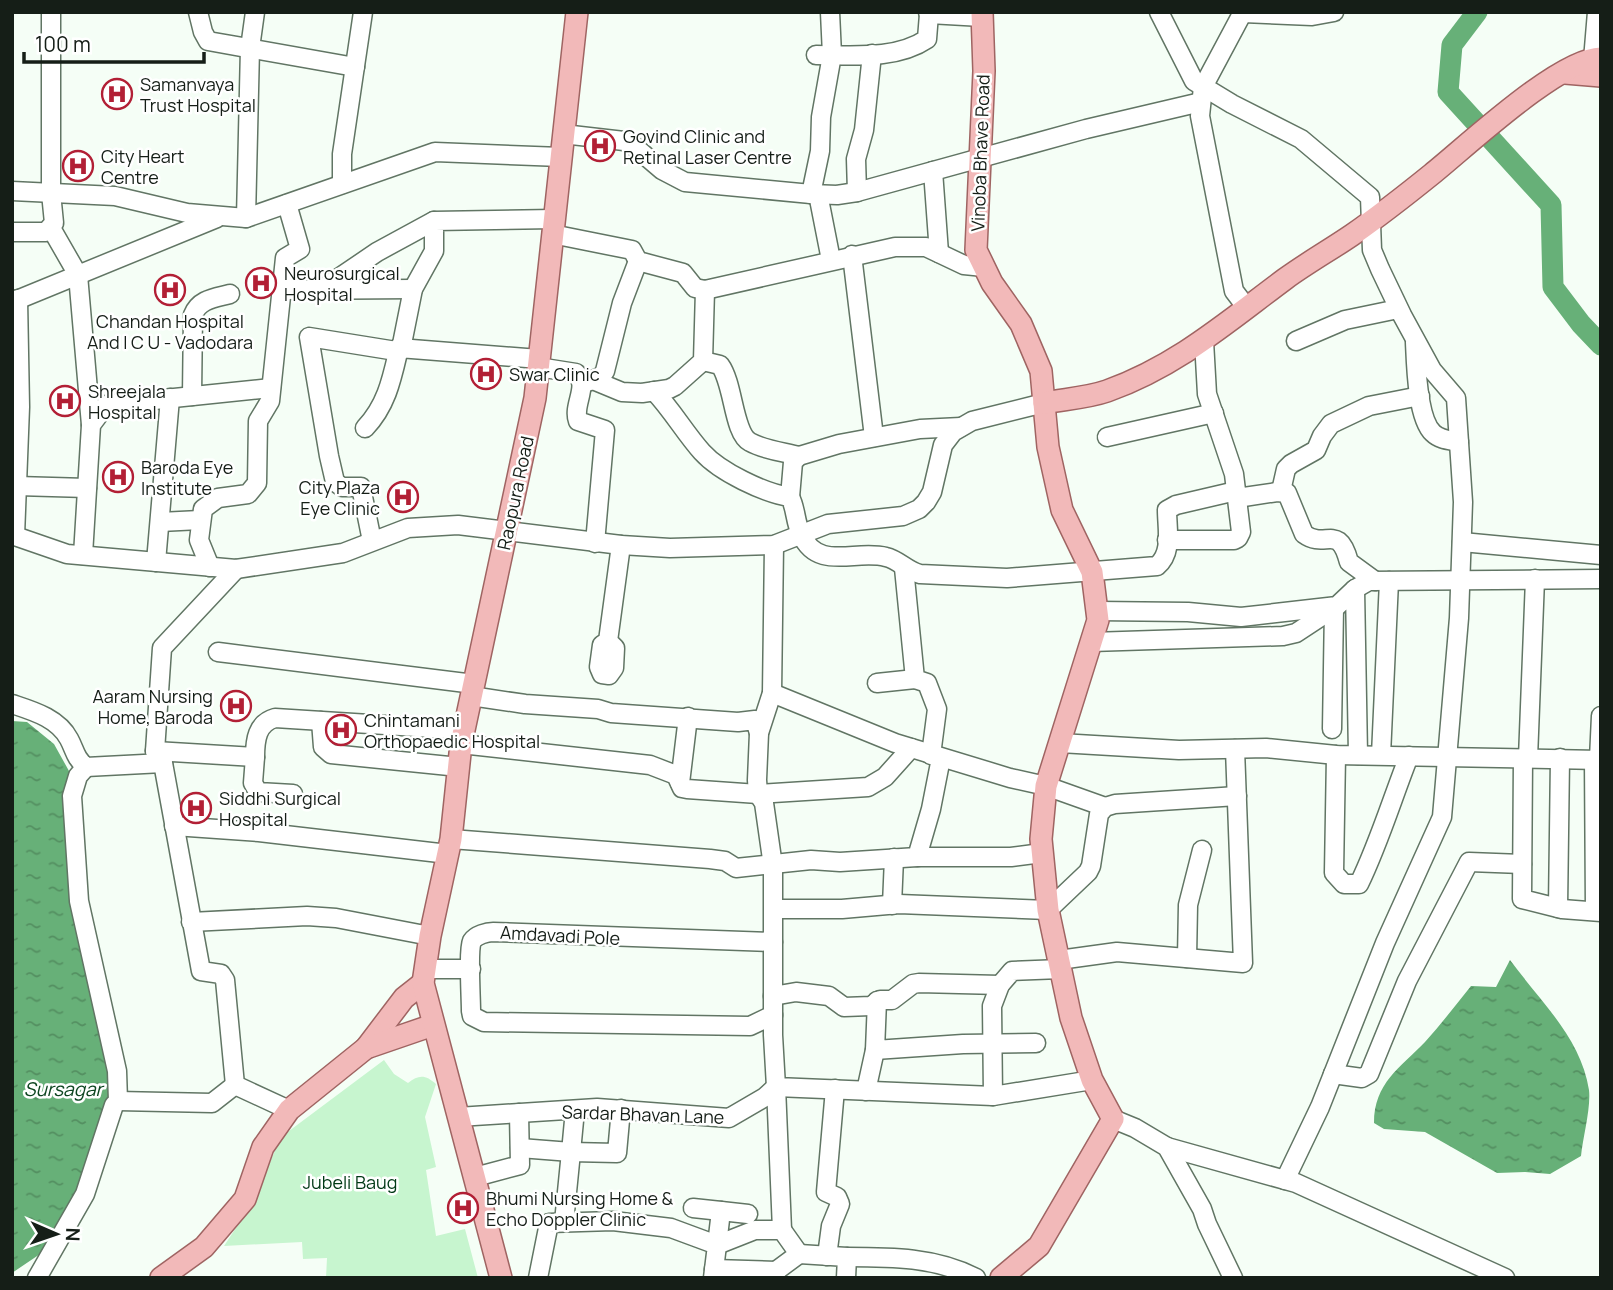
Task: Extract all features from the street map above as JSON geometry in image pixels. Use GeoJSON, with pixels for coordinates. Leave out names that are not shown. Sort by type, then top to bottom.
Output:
{"type":"FeatureCollection","features":[{"type":"Feature","properties":{"kind":"main road","name":"Raopura Road"},"geometry":{"type":"LineString","coordinates":[[424,976],[450,847],[463,737],[535,398],[577,12]]}},
{"type":"Feature","properties":{"kind":"main road","name":"Vinoba Bhave Road"},"geometry":{"type":"LineString","coordinates":[[982,15],[984,71],[976,250],[992,283],[1021,324],[1041,370],[1048,447],[1062,510],[1092,572],[1097,611],[1098,620],[1046,786],[1041,839],[1048,910],[1071,1017],[1092,1080],[1113,1119]]}},
{"type":"Feature","properties":{"kind":"main road"},"geometry":{"type":"LineString","coordinates":[[1044,402],[1104,392],[1155,371],[1204,341],[1287,277],[1371,220],[1510,108],[1563,73],[1596,67]]}},
{"type":"Feature","properties":{"kind":"main road"},"geometry":{"type":"LineString","coordinates":[[424,976],[433,1025],[501,1278]]}},
{"type":"Feature","properties":{"kind":"main road"},"geometry":{"type":"LineString","coordinates":[[161,1278],[204,1247],[245,1199],[263,1147],[289,1110],[366,1048],[424,976]]}},
{"type":"Feature","properties":{"kind":"main road"},"geometry":{"type":"LineString","coordinates":[[366,1048],[433,1025]]}},
{"type":"Feature","properties":{"kind":"main road"},"geometry":{"type":"LineString","coordinates":[[1001,1278],[1039,1246],[1113,1119]]}},
{"type":"Feature","properties":{"kind":"street"},"geometry":{"type":"LineString","coordinates":[[12,232],[46,232],[54,223],[51,193],[51,12]]}},
{"type":"Feature","properties":{"kind":"street"},"geometry":{"type":"LineString","coordinates":[[198,12],[208,41],[355,67]]}},
{"type":"Feature","properties":{"kind":"street"},"geometry":{"type":"LineString","coordinates":[[246,218],[250,48],[255,12]]}},
{"type":"Feature","properties":{"kind":"street"},"geometry":{"type":"LineString","coordinates":[[342,184],[342,154],[363,12]]}},
{"type":"Feature","properties":{"kind":"street"},"geometry":{"type":"LineString","coordinates":[[830,12],[824,55],[821,151],[815,194],[831,260]]}},
{"type":"Feature","properties":{"kind":"street"},"geometry":{"type":"LineString","coordinates":[[1159,12],[1202,94],[1301,139],[1370,197],[1372,250],[1398,309],[1432,369],[1456,398],[1463,502],[1461,580],[1442,817],[1391,930],[1320,1107],[1285,1180]]}},
{"type":"Feature","properties":{"kind":"street"},"geometry":{"type":"LineString","coordinates":[[1247,308],[1234,291],[1200,116],[1202,94],[1243,13],[1312,16],[1334,12]]}},
{"type":"Feature","properties":{"kind":"street"},"geometry":{"type":"LineString","coordinates":[[1596,67],[1597,12]]}},
{"type":"Feature","properties":{"kind":"street"},"geometry":{"type":"LineString","coordinates":[[824,55],[872,54],[910,48],[928,39],[929,13],[982,15]]}},
{"type":"Feature","properties":{"kind":"street"},"geometry":{"type":"LineString","coordinates":[[857,192],[856,159],[864,130],[872,54]]}},
{"type":"Feature","properties":{"kind":"street"},"geometry":{"type":"LineString","coordinates":[[563,134],[624,141],[662,170],[685,182],[815,194],[857,192],[1202,94]]}},
{"type":"Feature","properties":{"kind":"street"},"geometry":{"type":"LineString","coordinates":[[12,191],[115,196],[187,213],[246,218],[435,152],[561,157]]}},
{"type":"Feature","properties":{"kind":"street"},"geometry":{"type":"LineString","coordinates":[[933,171],[939,253]]}},
{"type":"Feature","properties":{"kind":"street"},"geometry":{"type":"LineString","coordinates":[[210,567],[199,540],[203,509],[218,498],[247,494],[257,483],[258,421],[270,401],[285,258],[300,249],[287,204]]}},
{"type":"Feature","properties":{"kind":"street"},"geometry":{"type":"LineString","coordinates":[[220,216],[15,300],[20,407],[13,535],[67,554],[236,569],[343,552],[408,528],[458,525],[621,545],[670,548],[774,545],[828,524],[903,516],[919,509],[932,492],[943,445],[953,432],[972,421],[1044,402]]}},
{"type":"Feature","properties":{"kind":"street"},"geometry":{"type":"LineString","coordinates":[[365,428],[377,415],[385,399],[413,289],[434,251],[434,221]]}},
{"type":"Feature","properties":{"kind":"street"},"geometry":{"type":"LineString","coordinates":[[321,290],[377,252],[434,221],[553,227],[632,250],[638,261],[683,274],[695,288],[705,290],[831,260],[917,245],[964,265],[984,267]]}},
{"type":"Feature","properties":{"kind":"street"},"geometry":{"type":"LineString","coordinates":[[51,228],[78,275],[91,425],[83,555]]}},
{"type":"Feature","properties":{"kind":"street"},"geometry":{"type":"LineString","coordinates":[[852,256],[874,437]]}},
{"type":"Feature","properties":{"kind":"street"},"geometry":{"type":"LineString","coordinates":[[595,543],[605,430],[578,421],[576,416],[588,382],[601,377],[605,370],[622,303],[638,261]]}},
{"type":"Feature","properties":{"kind":"street"},"geometry":{"type":"LineString","coordinates":[[281,290],[413,289]]}},
{"type":"Feature","properties":{"kind":"street"},"geometry":{"type":"LineString","coordinates":[[372,541],[361,487],[342,486],[335,482],[309,337],[396,351],[399,348],[539,363],[576,373],[588,382],[642,393],[675,386],[703,361],[705,290]]}},
{"type":"Feature","properties":{"kind":"street"},"geometry":{"type":"LineString","coordinates":[[192,396],[195,307],[230,294]]}},
{"type":"Feature","properties":{"kind":"street"},"geometry":{"type":"LineString","coordinates":[[1296,341],[1345,320],[1398,309]]}},
{"type":"Feature","properties":{"kind":"street"},"geometry":{"type":"LineString","coordinates":[[1415,338],[1416,370],[1424,421],[1433,433],[1442,439],[1459,442]]}},
{"type":"Feature","properties":{"kind":"street"},"geometry":{"type":"LineString","coordinates":[[1167,540],[1234,540],[1238,538],[1241,527],[1234,474],[1206,382],[1204,341]]}},
{"type":"Feature","properties":{"kind":"street"},"geometry":{"type":"LineString","coordinates":[[703,361],[720,365],[725,371],[741,433],[748,442],[799,456],[874,437],[920,429],[961,427]]}},
{"type":"Feature","properties":{"kind":"street"},"geometry":{"type":"LineString","coordinates":[[91,425],[106,405],[271,388]]}},
{"type":"Feature","properties":{"kind":"street"},"geometry":{"type":"LineString","coordinates":[[654,391],[671,408],[703,453],[725,470],[776,495],[790,497]]}},
{"type":"Feature","properties":{"kind":"street"},"geometry":{"type":"LineString","coordinates":[[1281,491],[1286,469],[1316,450],[1331,425],[1369,407],[1420,396]]}},
{"type":"Feature","properties":{"kind":"street"},"geometry":{"type":"LineString","coordinates":[[156,562],[170,398]]}},
{"type":"Feature","properties":{"kind":"street"},"geometry":{"type":"LineString","coordinates":[[1107,437],[1214,413]]}},
{"type":"Feature","properties":{"kind":"street"},"geometry":{"type":"LineString","coordinates":[[799,456],[793,462],[790,497],[801,535],[818,554],[831,557],[885,549],[904,568],[920,574],[1007,578],[1157,566],[1165,560],[1167,510],[1170,506],[1237,494],[1281,491],[1290,497],[1304,534],[1341,542],[1345,546],[1349,562],[1382,581]]}},
{"type":"Feature","properties":{"kind":"street"},"geometry":{"type":"LineString","coordinates":[[17,486],[87,488]]}},
{"type":"Feature","properties":{"kind":"street"},"geometry":{"type":"LineString","coordinates":[[160,522],[201,520]]}},
{"type":"Feature","properties":{"kind":"street"},"geometry":{"type":"LineString","coordinates":[[1462,542],[1601,555]]}},
{"type":"Feature","properties":{"kind":"street"},"geometry":{"type":"LineString","coordinates":[[608,641],[621,545]]}},
{"type":"Feature","properties":{"kind":"street"},"geometry":{"type":"LineString","coordinates":[[774,545],[772,693],[759,733],[758,794],[764,803],[773,866],[773,1015],[782,1230],[799,1254]]}},
{"type":"Feature","properties":{"kind":"street"},"geometry":{"type":"LineString","coordinates":[[904,568],[915,679]]}},
{"type":"Feature","properties":{"kind":"street"},"geometry":{"type":"LineString","coordinates":[[235,1085],[225,980],[221,974],[201,971],[178,836],[159,757],[162,648],[236,569]]}},
{"type":"Feature","properties":{"kind":"street"},"geometry":{"type":"LineString","coordinates":[[1535,579],[1522,899],[1558,908],[1598,912],[1598,759],[1601,716]]}},
{"type":"Feature","properties":{"kind":"street"},"geometry":{"type":"LineString","coordinates":[[1091,642],[1283,636],[1296,633],[1369,581],[1601,579]]}},
{"type":"Feature","properties":{"kind":"street"},"geometry":{"type":"LineString","coordinates":[[1381,755],[1382,581]]}},
{"type":"Feature","properties":{"kind":"street"},"geometry":{"type":"LineString","coordinates":[[1355,589],[1358,755]]}},
{"type":"Feature","properties":{"kind":"street"},"geometry":{"type":"LineString","coordinates":[[1097,611],[1188,612],[1241,617],[1336,607]]}},
{"type":"Feature","properties":{"kind":"street"},"geometry":{"type":"LineString","coordinates":[[1332,729],[1336,607]]}},
{"type":"Feature","properties":{"kind":"street"},"geometry":{"type":"LineString","coordinates":[[218,652],[473,690],[525,704],[738,722],[755,720],[759,733]]}},
{"type":"Feature","properties":{"kind":"street"},"geometry":{"type":"LineString","coordinates":[[877,683],[915,679],[927,682],[937,709],[931,809],[917,857]]}},
{"type":"Feature","properties":{"kind":"street"},"geometry":{"type":"LineString","coordinates":[[772,693],[911,748],[1046,786],[1105,807]]}},
{"type":"Feature","properties":{"kind":"street"},"geometry":{"type":"LineString","coordinates":[[12,704],[41,714],[57,725],[71,742],[78,760],[86,767]]}},
{"type":"Feature","properties":{"kind":"street"},"geometry":{"type":"LineString","coordinates":[[293,794],[258,792],[253,783],[254,757],[260,729],[268,720],[275,718],[321,721],[463,737],[650,765],[676,775],[682,788],[758,794],[868,787],[885,777],[911,748]]}},
{"type":"Feature","properties":{"kind":"street"},"geometry":{"type":"LineString","coordinates":[[680,783],[688,718]]}},
{"type":"Feature","properties":{"kind":"street"},"geometry":{"type":"LineString","coordinates":[[321,721],[323,747],[331,754],[459,767]]}},
{"type":"Feature","properties":{"kind":"street"},"geometry":{"type":"LineString","coordinates":[[1060,743],[1179,750],[1266,748],[1336,755],[1598,759]]}},
{"type":"Feature","properties":{"kind":"street"},"geometry":{"type":"LineString","coordinates":[[993,1096],[992,1006],[1000,985],[1012,971],[1060,965],[1117,952],[1242,963],[1236,749]]}},
{"type":"Feature","properties":{"kind":"street"},"geometry":{"type":"LineString","coordinates":[[1336,755],[1334,873],[1344,884],[1359,884],[1373,856],[1409,756]]}},
{"type":"Feature","properties":{"kind":"street"},"geometry":{"type":"LineString","coordinates":[[37,1278],[85,1194],[114,1105],[118,1101],[117,1071],[79,901],[72,796],[78,776],[86,767],[159,757],[254,757]]}},
{"type":"Feature","properties":{"kind":"street"},"geometry":{"type":"LineString","coordinates":[[1558,908],[1560,758]]}},
{"type":"Feature","properties":{"kind":"street"},"geometry":{"type":"LineString","coordinates":[[774,909],[842,909],[892,905],[1048,910],[1088,872],[1099,814],[1105,807],[1115,804],[1237,796]]}},
{"type":"Feature","properties":{"kind":"street"},"geometry":{"type":"LineString","coordinates":[[174,826],[450,847],[709,859],[725,861],[736,868],[811,860],[840,863],[917,857],[1011,857],[1042,853]]}},
{"type":"Feature","properties":{"kind":"street"},"geometry":{"type":"LineString","coordinates":[[1187,958],[1188,905],[1202,850]]}},
{"type":"Feature","properties":{"kind":"street"},"geometry":{"type":"LineString","coordinates":[[892,905],[894,858]]}},
{"type":"Feature","properties":{"kind":"street"},"geometry":{"type":"LineString","coordinates":[[1333,1074],[1362,1078],[1369,1074],[1407,982],[1469,862],[1522,864]]}},
{"type":"Feature","properties":{"kind":"street"},"geometry":{"type":"LineString","coordinates":[[191,922],[307,916],[336,918],[430,936]]}},
{"type":"Feature","properties":{"kind":"street","name":"Amdavadi Pole"},"geometry":{"type":"LineString","coordinates":[[773,942],[487,932],[475,937],[471,942],[471,1011],[472,1016],[484,1021],[750,1026],[773,1015]]}},
{"type":"Feature","properties":{"kind":"street"},"geometry":{"type":"LineString","coordinates":[[424,976],[471,969]]}},
{"type":"Feature","properties":{"kind":"street"},"geometry":{"type":"LineString","coordinates":[[773,996],[796,992],[829,996],[844,1007],[871,1006],[880,999],[892,1000],[919,983],[1000,985]]}},
{"type":"Feature","properties":{"kind":"street"},"geometry":{"type":"LineString","coordinates":[[866,1091],[875,1050],[877,1002]]}},
{"type":"Feature","properties":{"kind":"street"},"geometry":{"type":"LineString","coordinates":[[875,1050],[963,1044],[1036,1043]]}},
{"type":"Feature","properties":{"kind":"street"},"geometry":{"type":"LineString","coordinates":[[776,1087],[993,1096],[1092,1080]]}},
{"type":"Feature","properties":{"kind":"street"},"geometry":{"type":"LineString","coordinates":[[118,1101],[212,1103],[235,1085]]}},
{"type":"Feature","properties":{"kind":"street"},"geometry":{"type":"LineString","coordinates":[[235,1085],[289,1110]]}},
{"type":"Feature","properties":{"kind":"street","name":"Sardar Bhavan Lane"},"geometry":{"type":"LineString","coordinates":[[458,1117],[621,1109],[729,1118],[765,1097],[776,1087]]}},
{"type":"Feature","properties":{"kind":"street"},"geometry":{"type":"LineString","coordinates":[[827,1256],[831,1226],[840,1205],[837,1197],[826,1192],[835,1089]]}},
{"type":"Feature","properties":{"kind":"street"},"geometry":{"type":"LineString","coordinates":[[520,1148],[617,1153],[621,1109]]}},
{"type":"Feature","properties":{"kind":"street"},"geometry":{"type":"LineString","coordinates":[[564,1222],[575,1110]]}},
{"type":"Feature","properties":{"kind":"street"},"geometry":{"type":"LineString","coordinates":[[475,1177],[520,1165],[519,1113]]}},
{"type":"Feature","properties":{"kind":"street"},"geometry":{"type":"LineString","coordinates":[[1113,1119],[1135,1128],[1167,1147],[1296,1183],[1505,1278]]}},
{"type":"Feature","properties":{"kind":"street"},"geometry":{"type":"LineString","coordinates":[[1167,1147],[1202,1209],[1234,1278]]}},
{"type":"Feature","properties":{"kind":"street"},"geometry":{"type":"LineString","coordinates":[[693,1208],[748,1213]]}},
{"type":"Feature","properties":{"kind":"street"},"geometry":{"type":"LineString","coordinates":[[721,1212],[714,1273],[776,1274],[799,1254],[847,1258],[893,1257],[938,1263],[976,1278]]}},
{"type":"Feature","properties":{"kind":"street"},"geometry":{"type":"LineString","coordinates":[[538,1278],[549,1223],[613,1222],[670,1228],[717,1245],[755,1230],[782,1230]]}},
{"type":"Feature","properties":{"kind":"street"},"geometry":{"type":"LineString","coordinates":[[846,1278],[847,1258]]}},
{"type":"Feature","properties":{"kind":"green space","name":"Jubeli Baug"},"geometry":{"type":"Polygon","coordinates":[[[384,1060],[394,1074],[408,1083],[422,1077],[436,1084],[425,1117],[436,1167],[426,1170],[436,1236],[465,1229],[478,1278],[326,1278],[327,1258],[303,1259],[302,1242],[224,1246],[251,1205],[281,1137],[384,1060]]]}},
{"type":"Feature","properties":{"kind":"water","name":"Sursagar"},"geometry":{"type":"Polygon","coordinates":[[[12,721],[27,722],[54,744],[69,771],[70,817],[116,1080],[89,1179],[46,1250],[12,1273],[12,721]]]}},
{"type":"Feature","properties":{"kind":"water"},"geometry":{"type":"Polygon","coordinates":[[[1510,960],[1568,1037],[1585,1071],[1589,1090],[1581,1156],[1550,1174],[1497,1173],[1425,1132],[1384,1129],[1374,1123],[1378,1097],[1390,1077],[1425,1042],[1471,986],[1496,987],[1510,960]]]}},
{"type":"Feature","properties":{"kind":"waterway"},"geometry":{"type":"LineString","coordinates":[[1477,12],[1452,45],[1448,92],[1551,205],[1553,287],[1601,345]]}},
{"type":"Feature","properties":{"kind":"place","name":"Samanvaya Trust Hospital"},"geometry":{"type":"Point","coordinates":[117,94]}},
{"type":"Feature","properties":{"kind":"place","name":"Govind Clinic and Retinal Laser Centre"},"geometry":{"type":"Point","coordinates":[600,146]}},
{"type":"Feature","properties":{"kind":"place","name":"City Heart Centre"},"geometry":{"type":"Point","coordinates":[78,166]}},
{"type":"Feature","properties":{"kind":"place","name":"Neurosurgical Hospital"},"geometry":{"type":"Point","coordinates":[261,283]}},
{"type":"Feature","properties":{"kind":"place","name":"Chandan Hospital And I C U - Vadodara"},"geometry":{"type":"Point","coordinates":[170,290]}},
{"type":"Feature","properties":{"kind":"place","name":"Swar Clinic"},"geometry":{"type":"Point","coordinates":[486,374]}},
{"type":"Feature","properties":{"kind":"place","name":"Shreejala Hospital"},"geometry":{"type":"Point","coordinates":[65,401]}},
{"type":"Feature","properties":{"kind":"place","name":"Baroda Eye Institute"},"geometry":{"type":"Point","coordinates":[118,477]}},
{"type":"Feature","properties":{"kind":"place","name":"City Plaza Eye Clinic"},"geometry":{"type":"Point","coordinates":[403,497]}},
{"type":"Feature","properties":{"kind":"place","name":"Aaram Nursing Home, Baroda"},"geometry":{"type":"Point","coordinates":[236,706]}},
{"type":"Feature","properties":{"kind":"place","name":"Chintamani Orthopaedic Hospital"},"geometry":{"type":"Point","coordinates":[341,730]}},
{"type":"Feature","properties":{"kind":"place","name":"Siddhi Surgical Hospital"},"geometry":{"type":"Point","coordinates":[196,808]}},
{"type":"Feature","properties":{"kind":"place","name":"Bhumi Nursing Home & Echo Doppler Clinic"},"geometry":{"type":"Point","coordinates":[463,1208]}}]}
